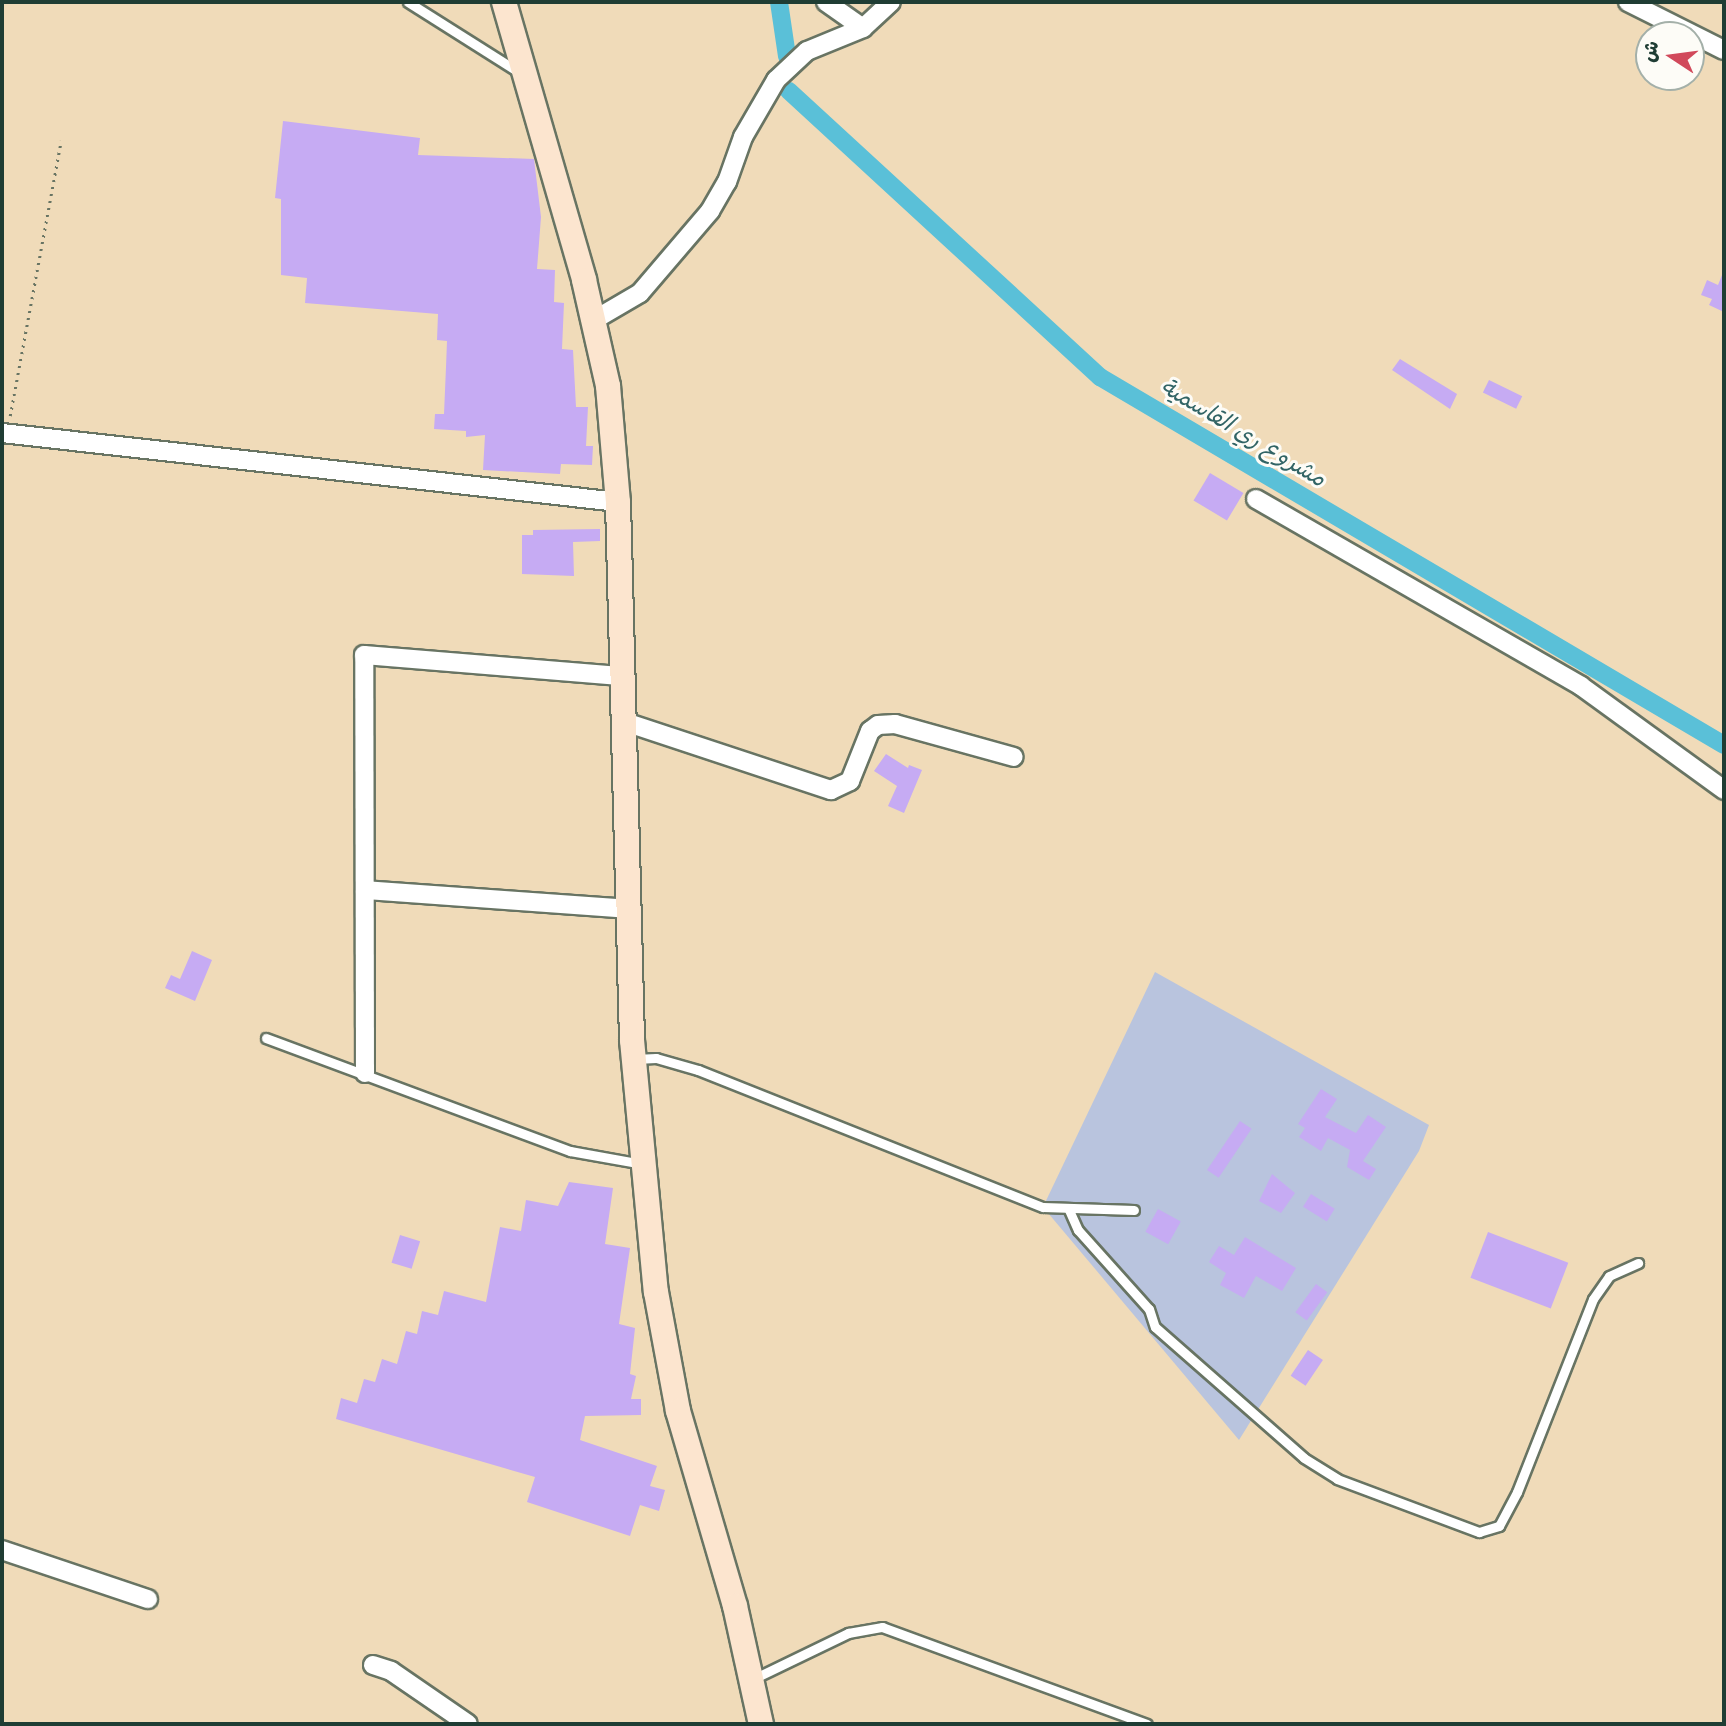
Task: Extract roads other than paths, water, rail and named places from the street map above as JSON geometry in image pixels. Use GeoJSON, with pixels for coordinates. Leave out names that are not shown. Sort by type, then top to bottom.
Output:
{"type":"FeatureCollection","features":[{"type":"Feature","properties":{"kind":"main road"},"geometry":{"type":"LineString","coordinates":[[504,2],[594,320],[608,386],[618,502],[620,676],[625,722],[628,909],[634,1059],[643,1164],[667,1367],[752,1679],[761,1724]]}},
{"type":"Feature","properties":{"kind":"street"},"geometry":{"type":"LineString","coordinates":[[826,2],[863,27]]}},
{"type":"Feature","properties":{"kind":"street"},"geometry":{"type":"LineString","coordinates":[[594,320],[640,293],[710,211],[727,182],[743,137],[776,80],[807,51],[863,27],[891,2]]}},
{"type":"Feature","properties":{"kind":"street"},"geometry":{"type":"LineString","coordinates":[[1628,2],[1724,50]]}},
{"type":"Feature","properties":{"kind":"street"},"geometry":{"type":"LineString","coordinates":[[4,433],[618,502]]}},
{"type":"Feature","properties":{"kind":"street"},"geometry":{"type":"LineString","coordinates":[[1256,499],[1581,687],[1724,790]]}},
{"type":"Feature","properties":{"kind":"street"},"geometry":{"type":"LineString","coordinates":[[365,1073],[364,655],[620,676]]}},
{"type":"Feature","properties":{"kind":"street"},"geometry":{"type":"LineString","coordinates":[[625,722],[831,790],[850,781],[870,731],[878,725],[895,724],[1014,757]]}},
{"type":"Feature","properties":{"kind":"street"},"geometry":{"type":"LineString","coordinates":[[365,890],[628,909]]}},
{"type":"Feature","properties":{"kind":"street"},"geometry":{"type":"LineString","coordinates":[[2,1550],[148,1599]]}},
{"type":"Feature","properties":{"kind":"street"},"geometry":{"type":"LineString","coordinates":[[373,1665],[391,1671],[468,1724]]}},
{"type":"Feature","properties":{"kind":"lane"},"geometry":{"type":"LineString","coordinates":[[408,2],[525,76]]}},
{"type":"Feature","properties":{"kind":"lane"},"geometry":{"type":"LineString","coordinates":[[266,1038],[570,1151],[643,1164]]}},
{"type":"Feature","properties":{"kind":"lane"},"geometry":{"type":"LineString","coordinates":[[634,1059],[656,1058],[698,1070],[1043,1207],[1069,1210],[1105,1206],[1134,1210]]}},
{"type":"Feature","properties":{"kind":"lane"},"geometry":{"type":"LineString","coordinates":[[1069,1210],[1078,1230],[1149,1309],[1156,1327],[1304,1458],[1337,1479],[1479,1532],[1499,1526],[1517,1492],[1593,1299],[1609,1276],[1638,1263]]}},
{"type":"Feature","properties":{"kind":"lane"},"geometry":{"type":"LineString","coordinates":[[752,1679],[848,1633],[882,1627],[1147,1724]]}},
{"type":"Feature","properties":{"kind":"waterway","name":"مشروع ري القاسمية"},"geometry":{"type":"LineString","coordinates":[[779,2],[787,56]]}},
{"type":"Feature","properties":{"kind":"waterway","name":"مشروع ري القاسمية"},"geometry":{"type":"LineString","coordinates":[[789,91],[1100,377],[1724,745]]}}]}
